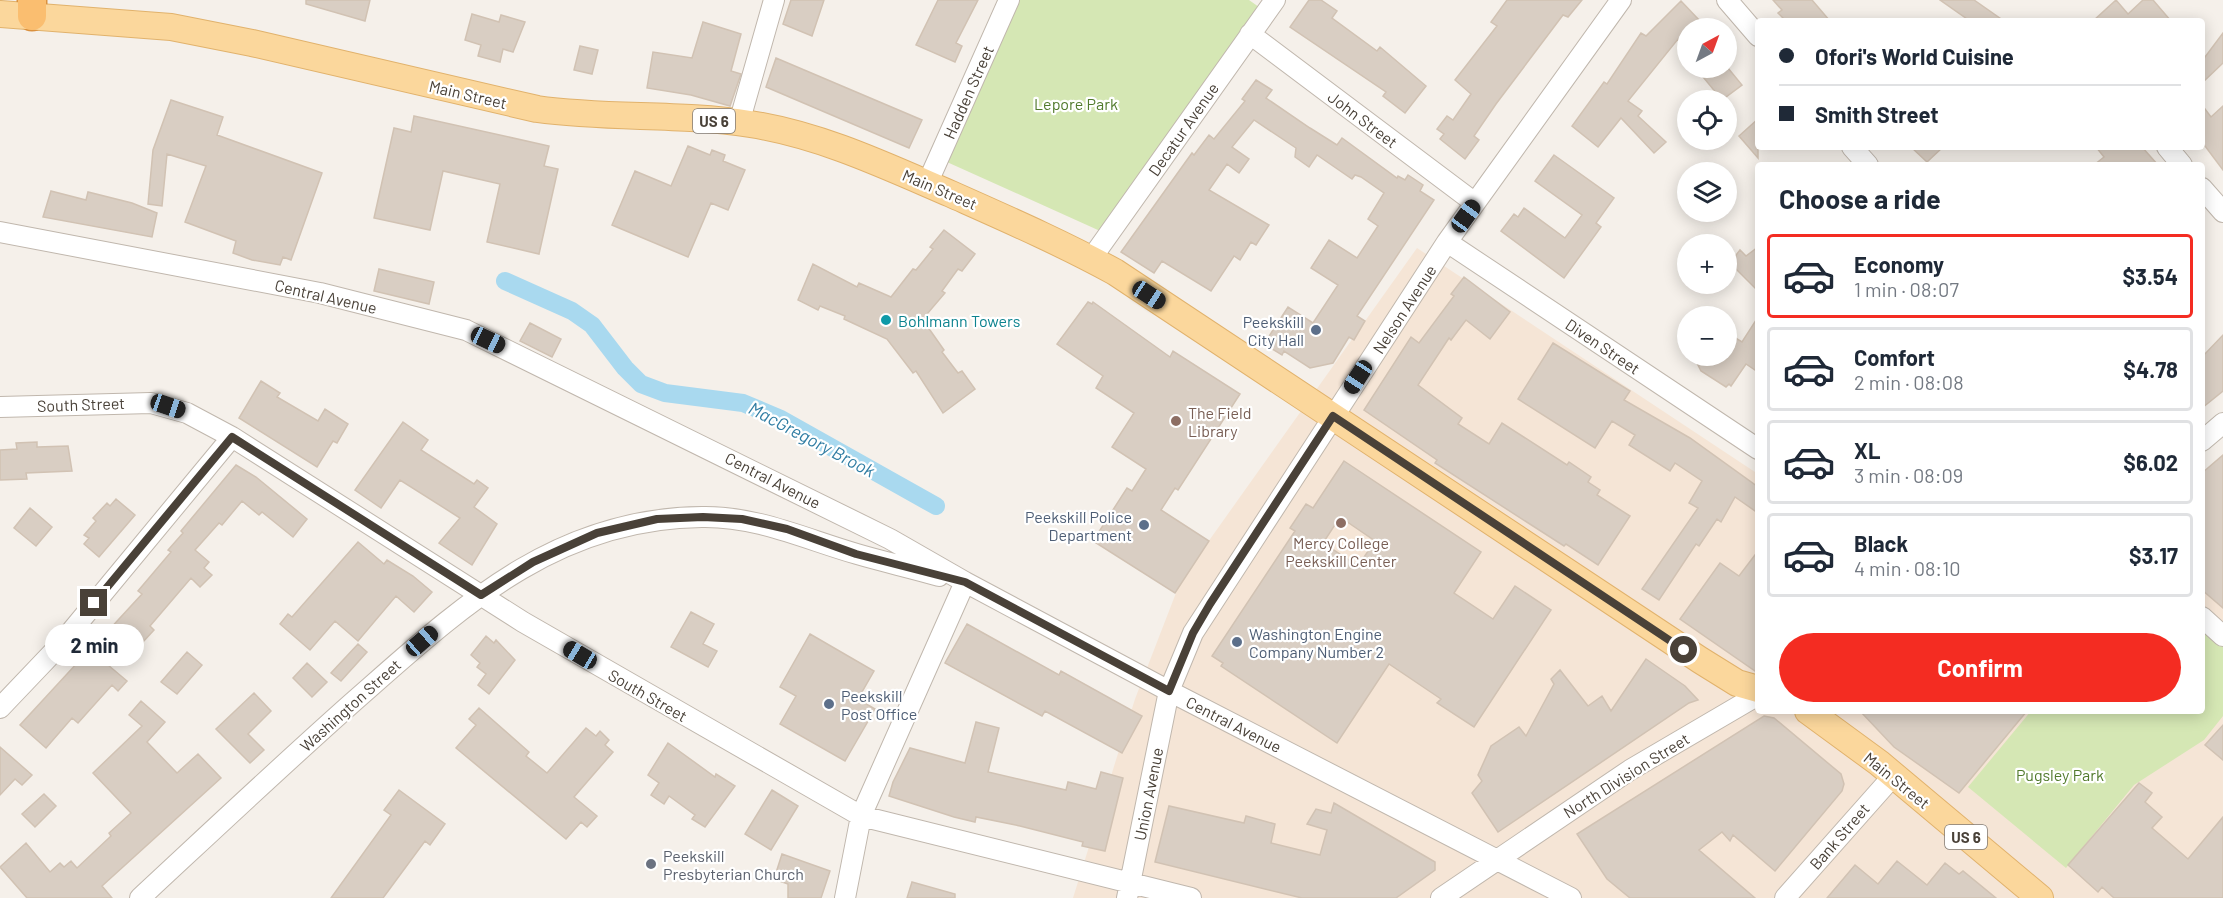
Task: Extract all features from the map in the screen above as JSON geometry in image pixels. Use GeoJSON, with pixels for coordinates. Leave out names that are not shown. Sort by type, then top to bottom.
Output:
{"type":"FeatureCollection","features":[{"type":"Feature","properties":{"kind":"main road","name":"Main Street"},"geometry":{"type":"LineString","coordinates":[[0,14],[32,8],[171,27],[252,43],[537,109],[568,113],[739,123],[808,137],[927,183],[1091,259],[1333,416],[1700,660],[1737,683],[1755,688]]}},
{"type":"Feature","properties":{"kind":"main road","name":"Main Street"},"geometry":{"type":"LineString","coordinates":[[1819,715],[2040,898]]}},
{"type":"Feature","properties":{"kind":"street"},"geometry":{"type":"LineString","coordinates":[[739,123],[774,0]]}},
{"type":"Feature","properties":{"kind":"street","name":"Hadden Street"},"geometry":{"type":"LineString","coordinates":[[927,183],[1009,0]]}},
{"type":"Feature","properties":{"kind":"street","name":"Decatur Avenue"},"geometry":{"type":"LineString","coordinates":[[1091,259],[1275,0]]}},
{"type":"Feature","properties":{"kind":"street","name":"Nelson Avenue"},"geometry":{"type":"LineString","coordinates":[[1169,691],[1198,623],[1333,416],[1447,242],[1621,0]]}},
{"type":"Feature","properties":{"kind":"street"},"geometry":{"type":"LineString","coordinates":[[1727,0],[1755,33]]}},
{"type":"Feature","properties":{"kind":"street","name":"John Street"},"geometry":{"type":"LineString","coordinates":[[1250,34],[1476,203]]}},
{"type":"Feature","properties":{"kind":"street"},"geometry":{"type":"LineString","coordinates":[[1855,150],[1865,162]]}},
{"type":"Feature","properties":{"kind":"street"},"geometry":{"type":"LineString","coordinates":[[2170,150],[2180,162]]}},
{"type":"Feature","properties":{"kind":"street"},"geometry":{"type":"LineString","coordinates":[[2205,192],[2223,213]]}},
{"type":"Feature","properties":{"kind":"street","name":"Central Avenue"},"geometry":{"type":"LineString","coordinates":[[0,232],[320,293],[466,330],[890,539],[965,582],[1169,691],[1571,898]]}},
{"type":"Feature","properties":{"kind":"street","name":"Diven Street"},"geometry":{"type":"LineString","coordinates":[[1447,242],[1755,447]]}},
{"type":"Feature","properties":{"kind":"street","name":"South Street"},"geometry":{"type":"LineString","coordinates":[[0,407],[151,403],[188,413],[232,437],[481,595],[637,689],[861,816],[1129,891],[1191,898]]}},
{"type":"Feature","properties":{"kind":"street"},"geometry":{"type":"LineString","coordinates":[[2205,438],[2223,423]]}},
{"type":"Feature","properties":{"kind":"street"},"geometry":{"type":"LineString","coordinates":[[0,708],[60,645],[232,437]]}},
{"type":"Feature","properties":{"kind":"street","name":"Washington Street"},"geometry":{"type":"LineString","coordinates":[[140,898],[308,742],[453,614],[533,562],[597,533],[657,519],[703,517],[742,519],[787,529],[856,554],[965,582]]}},
{"type":"Feature","properties":{"kind":"street"},"geometry":{"type":"LineString","coordinates":[[845,898],[861,816],[965,582]]}},
{"type":"Feature","properties":{"kind":"street"},"geometry":{"type":"LineString","coordinates":[[2205,620],[2223,636]]}},
{"type":"Feature","properties":{"kind":"street","name":"Union Avenue"},"geometry":{"type":"LineString","coordinates":[[1129,891],[1169,691]]}},
{"type":"Feature","properties":{"kind":"street","name":"North Division Street"},"geometry":{"type":"LineString","coordinates":[[1441,898],[1630,770],[1755,696]]}},
{"type":"Feature","properties":{"kind":"street","name":"Bank Street"},"geometry":{"type":"LineString","coordinates":[[1785,898],[1893,775]]}},
{"type":"Feature","properties":{"kind":"shaded area"},"geometry":{"type":"Polygon","coordinates":[[[1417,248],[1755,472],[1755,714],[2205,714],[2205,471],[2223,455],[2223,898],[1073,898],[1135,699],[1181,580],[1417,248]]]}},
{"type":"Feature","properties":{"kind":"green space","name":"Lepore Park"},"geometry":{"type":"Polygon","coordinates":[[[1010,0],[1249,0],[1266,12],[1109,235],[938,158],[1010,0]]]}},
{"type":"Feature","properties":{"kind":"green space","name":"Pugsley Park"},"geometry":{"type":"Polygon","coordinates":[[[2205,622],[2223,639],[2223,716],[2204,740],[2134,785],[2066,868],[1968,787],[2029,714],[2205,714],[2205,622]]]}},
{"type":"Feature","properties":{"kind":"building"},"geometry":{"type":"Polygon","coordinates":[[[306,0],[370,0],[365,21],[306,4],[306,0]]]}},
{"type":"Feature","properties":{"kind":"building"},"geometry":{"type":"Polygon","coordinates":[[[791,0],[824,0],[812,36],[783,24],[791,0]]]}},
{"type":"Feature","properties":{"kind":"building"},"geometry":{"type":"Polygon","coordinates":[[[938,0],[978,0],[956,43],[962,46],[955,62],[916,45],[938,0]]]}},
{"type":"Feature","properties":{"kind":"building"},"geometry":{"type":"Polygon","coordinates":[[[1309,0],[1321,0],[1337,11],[1332,18],[1377,51],[1380,47],[1426,86],[1405,113],[1383,96],[1386,92],[1290,27],[1309,0]]]}},
{"type":"Feature","properties":{"kind":"building"},"geometry":{"type":"Polygon","coordinates":[[[1507,0],[1582,0],[1568,17],[1563,15],[1496,104],[1474,136],[1479,140],[1465,159],[1440,139],[1444,134],[1437,129],[1447,116],[1453,120],[1471,94],[1455,80],[1497,26],[1491,22],[1507,0]]]}},
{"type":"Feature","properties":{"kind":"building"},"geometry":{"type":"Polygon","coordinates":[[[1773,0],[1812,0],[1827,18],[1783,18],[1778,13],[1782,10],[1773,0]]]}},
{"type":"Feature","properties":{"kind":"building"},"geometry":{"type":"Polygon","coordinates":[[[1940,0],[1974,0],[2000,18],[1966,18],[1940,0]]]}},
{"type":"Feature","properties":{"kind":"building"},"geometry":{"type":"Polygon","coordinates":[[[2116,0],[2128,14],[2143,0],[2153,0],[2168,18],[2096,18],[2116,0]]]}},
{"type":"Feature","properties":{"kind":"building"},"geometry":{"type":"Polygon","coordinates":[[[1681,1],[1697,18],[1677,18],[1677,40],[1628,101],[1642,111],[1638,116],[1666,142],[1654,153],[1621,118],[1598,147],[1572,126],[1604,82],[1607,84],[1641,33],[1646,36],[1681,1]]]}},
{"type":"Feature","properties":{"kind":"building"},"geometry":{"type":"Polygon","coordinates":[[[472,14],[499,22],[501,15],[525,22],[513,52],[503,49],[500,62],[478,56],[481,45],[465,40],[472,14]]]}},
{"type":"Feature","properties":{"kind":"building"},"geometry":{"type":"Polygon","coordinates":[[[703,22],[741,34],[731,71],[741,74],[730,106],[691,95],[647,88],[653,52],[692,58],[703,22]]]}},
{"type":"Feature","properties":{"kind":"building"},"geometry":{"type":"Polygon","coordinates":[[[2223,33],[2223,63],[2205,80],[2205,57],[2223,33]]]}},
{"type":"Feature","properties":{"kind":"building"},"geometry":{"type":"Polygon","coordinates":[[[580,46],[598,50],[592,74],[574,70],[580,46]]]}},
{"type":"Feature","properties":{"kind":"building"},"geometry":{"type":"Polygon","coordinates":[[[776,58],[922,120],[909,148],[766,87],[776,58]]]}},
{"type":"Feature","properties":{"kind":"building"},"geometry":{"type":"Polygon","coordinates":[[[1704,78],[1736,78],[1742,85],[1735,90],[1714,90],[1704,78]]]}},
{"type":"Feature","properties":{"kind":"building"},"geometry":{"type":"Polygon","coordinates":[[[1256,80],[1272,90],[1266,98],[1310,128],[1337,145],[1342,138],[1397,178],[1398,176],[1405,180],[1408,175],[1423,185],[1420,191],[1434,200],[1357,316],[1365,321],[1354,340],[1349,337],[1333,363],[1310,368],[1284,351],[1282,355],[1264,344],[1288,307],[1313,323],[1338,285],[1311,268],[1329,240],[1357,258],[1378,226],[1368,219],[1384,193],[1361,177],[1355,175],[1352,179],[1317,155],[1309,167],[1295,157],[1296,148],[1254,120],[1232,147],[1249,159],[1239,173],[1227,164],[1209,190],[1269,225],[1256,245],[1251,242],[1240,260],[1234,256],[1211,291],[1162,261],[1154,273],[1121,252],[1192,153],[1194,155],[1209,135],[1214,139],[1245,101],[1242,99],[1256,80]]]}},
{"type":"Feature","properties":{"kind":"building"},"geometry":{"type":"Polygon","coordinates":[[[171,100],[223,117],[217,135],[322,173],[291,260],[283,257],[280,265],[252,260],[233,253],[236,241],[185,222],[206,166],[167,154],[162,206],[148,204],[153,150],[171,100]]]}},
{"type":"Feature","properties":{"kind":"building"},"geometry":{"type":"Polygon","coordinates":[[[2223,106],[2223,170],[2205,146],[2205,109],[2211,117],[2223,106]]]}},
{"type":"Feature","properties":{"kind":"building"},"geometry":{"type":"Polygon","coordinates":[[[414,116],[549,146],[544,166],[558,169],[539,254],[487,242],[500,184],[443,171],[430,230],[374,218],[394,128],[411,132],[414,116]]]}},
{"type":"Feature","properties":{"kind":"building"},"geometry":{"type":"Polygon","coordinates":[[[1755,122],[1755,150],[1758,150],[1758,158],[1739,136],[1755,122]]]}},
{"type":"Feature","properties":{"kind":"building"},"geometry":{"type":"Polygon","coordinates":[[[688,146],[710,155],[712,150],[725,155],[723,161],[745,170],[728,210],[711,203],[688,257],[612,225],[635,171],[671,186],[688,146]]]}},
{"type":"Feature","properties":{"kind":"building"},"geometry":{"type":"Polygon","coordinates":[[[1914,150],[1940,150],[1927,162],[1914,150]]]}},
{"type":"Feature","properties":{"kind":"building"},"geometry":{"type":"Polygon","coordinates":[[[2098,150],[2145,150],[2155,162],[2098,162],[2104,157],[2098,150]]]}},
{"type":"Feature","properties":{"kind":"building"},"geometry":{"type":"Polygon","coordinates":[[[1554,155],[1614,198],[1596,223],[1601,227],[1564,278],[1501,231],[1514,214],[1518,217],[1524,208],[1565,238],[1582,215],[1535,181],[1554,155]]]}},
{"type":"Feature","properties":{"kind":"building"},"geometry":{"type":"Polygon","coordinates":[[[51,191],[86,200],[88,192],[132,203],[157,213],[152,237],[43,217],[51,191]]]}},
{"type":"Feature","properties":{"kind":"building","name":"Bohlmann Towers"},"geometry":{"type":"Polygon","coordinates":[[[944,230],[975,254],[962,271],[958,269],[942,291],[945,293],[927,314],[925,323],[944,350],[942,352],[958,373],[962,371],[975,389],[943,413],[916,371],[913,373],[887,339],[844,319],[845,316],[820,306],[818,310],[798,300],[813,264],[857,287],[859,283],[891,297],[913,269],[916,270],[933,249],[930,247],[944,230]]]}},
{"type":"Feature","properties":{"kind":"building"},"geometry":{"type":"Polygon","coordinates":[[[1755,249],[1755,288],[1737,270],[1737,254],[1740,250],[1746,256],[1755,249]]]}},
{"type":"Feature","properties":{"kind":"building"},"geometry":{"type":"Polygon","coordinates":[[[379,269],[434,282],[429,304],[374,291],[379,269]]]}},
{"type":"Feature","properties":{"kind":"building"},"geometry":{"type":"Polygon","coordinates":[[[1464,277],[1510,312],[1490,339],[1466,320],[1451,340],[1449,338],[1418,385],[1462,418],[1458,424],[1489,444],[1502,423],[1567,465],[1569,462],[1591,477],[1588,482],[1600,490],[1597,495],[1630,516],[1598,565],[1566,544],[1564,546],[1435,463],[1437,460],[1364,410],[1411,337],[1419,343],[1454,296],[1451,294],[1464,277]]]}},
{"type":"Feature","properties":{"kind":"building"},"geometry":{"type":"Polygon","coordinates":[[[1088,302],[1092,304],[1093,302],[1170,357],[1173,351],[1240,394],[1178,490],[1175,488],[1161,510],[1209,541],[1175,593],[1093,541],[1127,488],[1132,491],[1146,469],[1112,447],[1134,413],[1096,388],[1103,376],[1057,344],[1088,302]]]}},
{"type":"Feature","properties":{"kind":"building"},"geometry":{"type":"Polygon","coordinates":[[[1755,322],[1755,370],[1746,364],[1731,386],[1729,384],[1726,387],[1701,371],[1698,366],[1737,366],[1737,339],[1742,342],[1755,322]]]}},
{"type":"Feature","properties":{"kind":"building"},"geometry":{"type":"Polygon","coordinates":[[[530,323],[561,339],[552,357],[520,341],[530,323]]]}},
{"type":"Feature","properties":{"kind":"building"},"geometry":{"type":"Polygon","coordinates":[[[2223,335],[2223,391],[2205,406],[2205,354],[2223,335]]]}},
{"type":"Feature","properties":{"kind":"building"},"geometry":{"type":"Polygon","coordinates":[[[1553,343],[1630,391],[1624,400],[1690,438],[1755,485],[1755,511],[1735,497],[1721,522],[1717,519],[1699,546],[1696,544],[1659,600],[1642,589],[1698,508],[1689,503],[1702,481],[1675,463],[1670,471],[1629,445],[1635,435],[1612,421],[1595,448],[1518,399],[1553,343]]]}},
{"type":"Feature","properties":{"kind":"building"},"geometry":{"type":"Polygon","coordinates":[[[261,381],[280,393],[277,397],[318,421],[325,409],[348,424],[337,443],[333,441],[317,467],[239,418],[261,381]]]}},
{"type":"Feature","properties":{"kind":"building"},"geometry":{"type":"Polygon","coordinates":[[[403,422],[428,440],[421,450],[474,484],[477,480],[488,488],[474,507],[497,524],[472,565],[439,543],[460,518],[400,480],[381,508],[355,490],[403,422]]]}},
{"type":"Feature","properties":{"kind":"building"},"geometry":{"type":"Polygon","coordinates":[[[37,442],[37,447],[68,446],[72,471],[26,473],[27,479],[0,480],[0,450],[17,449],[16,443],[37,442]]]}},
{"type":"Feature","properties":{"kind":"building"},"geometry":{"type":"Polygon","coordinates":[[[2223,455],[2223,608],[2205,593],[2205,470],[2223,455]]]}},
{"type":"Feature","properties":{"kind":"building"},"geometry":{"type":"Polygon","coordinates":[[[1344,461],[1481,552],[1454,593],[1493,619],[1515,586],[1551,610],[1474,727],[1437,703],[1441,699],[1389,664],[1337,743],[1221,666],[1223,663],[1212,656],[1295,531],[1290,528],[1306,504],[1313,508],[1344,461]],[[1340,517],[1323,543],[1358,566],[1375,541],[1340,517]]]}},
{"type":"Feature","properties":{"kind":"building"},"geometry":{"type":"Polygon","coordinates":[[[236,465],[256,477],[307,519],[293,537],[262,512],[259,515],[242,501],[222,525],[219,523],[195,550],[209,562],[204,568],[212,575],[200,587],[191,578],[150,626],[154,630],[142,643],[137,639],[131,646],[127,642],[108,665],[127,681],[118,691],[112,685],[78,723],[72,718],[46,748],[20,725],[79,661],[76,659],[86,647],[104,630],[107,632],[142,594],[138,591],[171,552],[168,550],[183,533],[181,531],[236,465]]]}},
{"type":"Feature","properties":{"kind":"building"},"geometry":{"type":"Polygon","coordinates":[[[116,499],[135,515],[99,557],[84,544],[89,538],[84,535],[96,521],[93,518],[107,503],[110,506],[116,499]]]}},
{"type":"Feature","properties":{"kind":"building"},"geometry":{"type":"Polygon","coordinates":[[[30,508],[52,527],[36,546],[14,528],[30,508]]]}},
{"type":"Feature","properties":{"kind":"building"},"geometry":{"type":"Polygon","coordinates":[[[358,542],[384,564],[387,560],[413,576],[432,592],[414,612],[396,596],[358,641],[335,621],[310,650],[280,624],[288,614],[292,617],[358,542]]]}},
{"type":"Feature","properties":{"kind":"building"},"geometry":{"type":"Polygon","coordinates":[[[1755,555],[1755,671],[1680,619],[1720,563],[1739,576],[1755,555]]]}},
{"type":"Feature","properties":{"kind":"building"},"geometry":{"type":"Polygon","coordinates":[[[691,612],[714,624],[703,644],[717,651],[708,667],[671,647],[691,612]]]}},
{"type":"Feature","properties":{"kind":"building"},"geometry":{"type":"Polygon","coordinates":[[[967,624],[1059,675],[1061,671],[1142,716],[1122,753],[1045,711],[1042,716],[945,663],[967,624]]]}},
{"type":"Feature","properties":{"kind":"building","name":"Peekskill Post Office"},"geometry":{"type":"Polygon","coordinates":[[[810,634],[874,671],[858,699],[875,709],[845,761],[780,724],[796,696],[780,687],[810,634]]]}},
{"type":"Feature","properties":{"kind":"building"},"geometry":{"type":"Polygon","coordinates":[[[486,636],[494,643],[496,640],[515,660],[489,694],[478,685],[486,674],[477,667],[480,663],[471,655],[486,636]]]}},
{"type":"Feature","properties":{"kind":"building"},"geometry":{"type":"Polygon","coordinates":[[[358,644],[367,652],[341,681],[331,673],[358,644]]]}},
{"type":"Feature","properties":{"kind":"building"},"geometry":{"type":"Polygon","coordinates":[[[187,652],[202,665],[177,694],[161,682],[187,652]]]}},
{"type":"Feature","properties":{"kind":"building"},"geometry":{"type":"Polygon","coordinates":[[[1646,659],[1685,686],[1698,700],[1689,703],[1498,832],[1472,793],[1482,781],[1478,775],[1491,746],[1519,727],[1526,736],[1554,684],[1551,679],[1560,670],[1588,706],[1602,696],[1611,711],[1646,659]]]}},
{"type":"Feature","properties":{"kind":"building"},"geometry":{"type":"Polygon","coordinates":[[[307,663],[327,682],[312,697],[293,678],[307,663]]]}},
{"type":"Feature","properties":{"kind":"building"},"geometry":{"type":"Polygon","coordinates":[[[254,693],[271,711],[248,734],[264,750],[250,763],[216,729],[254,693]]]}},
{"type":"Feature","properties":{"kind":"building"},"geometry":{"type":"Polygon","coordinates":[[[141,701],[165,722],[147,742],[177,773],[198,754],[221,778],[102,886],[112,898],[27,898],[0,867],[26,843],[50,872],[60,863],[64,867],[71,861],[77,868],[111,836],[109,833],[131,813],[93,773],[142,726],[129,715],[141,701]]]}},
{"type":"Feature","properties":{"kind":"building"},"geometry":{"type":"Polygon","coordinates":[[[479,708],[529,752],[526,756],[547,773],[586,728],[596,736],[600,731],[609,740],[605,745],[613,752],[574,797],[597,816],[587,827],[581,822],[566,839],[456,748],[476,725],[469,719],[479,708]]]}},
{"type":"Feature","properties":{"kind":"building"},"geometry":{"type":"Polygon","coordinates":[[[1863,714],[2025,714],[1959,793],[1894,747],[1863,714]]]}},
{"type":"Feature","properties":{"kind":"building"},"geometry":{"type":"Polygon","coordinates":[[[1764,716],[1774,718],[1841,774],[1844,784],[1842,791],[1775,871],[1733,835],[1730,841],[1722,832],[1699,850],[1755,898],[1630,898],[1607,879],[1577,834],[1764,716]]]}},
{"type":"Feature","properties":{"kind":"building"},"geometry":{"type":"Polygon","coordinates":[[[976,722],[999,728],[988,772],[1066,790],[1068,782],[1096,789],[1101,772],[1123,778],[1105,851],[1082,846],[1083,842],[1020,826],[976,817],[975,822],[954,817],[889,796],[893,782],[910,748],[965,763],[976,722]]]}},
{"type":"Feature","properties":{"kind":"building"},"geometry":{"type":"Polygon","coordinates":[[[2223,725],[2223,760],[2205,745],[2223,725]]]}},
{"type":"Feature","properties":{"kind":"building"},"geometry":{"type":"Polygon","coordinates":[[[668,743],[715,777],[716,774],[735,786],[705,827],[692,819],[695,815],[669,796],[664,804],[651,795],[659,783],[648,775],[668,743]]]}},
{"type":"Feature","properties":{"kind":"building"},"geometry":{"type":"Polygon","coordinates":[[[0,747],[32,775],[22,785],[15,779],[0,795],[0,747]]]}},
{"type":"Feature","properties":{"kind":"building"},"geometry":{"type":"Polygon","coordinates":[[[2139,783],[2152,793],[2145,802],[2162,817],[2152,828],[2188,859],[2223,817],[2223,898],[2114,898],[2102,887],[2098,892],[2068,865],[2139,783]]]}},
{"type":"Feature","properties":{"kind":"building"},"geometry":{"type":"Polygon","coordinates":[[[399,790],[445,824],[430,845],[425,841],[383,898],[331,898],[391,815],[384,810],[399,790]]]}},
{"type":"Feature","properties":{"kind":"building"},"geometry":{"type":"Polygon","coordinates":[[[772,790],[798,806],[771,850],[745,834],[772,790]]]}},
{"type":"Feature","properties":{"kind":"building"},"geometry":{"type":"Polygon","coordinates":[[[44,794],[56,806],[35,827],[22,814],[44,794]]]}},
{"type":"Feature","properties":{"kind":"building"},"geometry":{"type":"Polygon","coordinates":[[[1334,803],[1435,862],[1435,870],[1396,898],[1302,898],[1155,862],[1169,806],[1244,823],[1246,816],[1275,824],[1271,843],[1320,855],[1327,830],[1307,824],[1316,809],[1331,813],[1334,803]]]}},
{"type":"Feature","properties":{"kind":"building"},"geometry":{"type":"Polygon","coordinates":[[[782,854],[830,871],[821,898],[788,898],[788,884],[774,879],[782,854]]]}},
{"type":"Feature","properties":{"kind":"building"},"geometry":{"type":"Polygon","coordinates":[[[1897,861],[1927,885],[1945,863],[1959,874],[1963,871],[1996,898],[1827,898],[1855,865],[1878,884],[1897,861]]]}},
{"type":"Feature","properties":{"kind":"building"},"geometry":{"type":"Polygon","coordinates":[[[912,882],[955,894],[955,898],[907,898],[912,882]]]}},
{"type":"Feature","properties":{"kind":"waterway","name":"MacGregory Brook"},"geometry":{"type":"LineString","coordinates":[[505,281],[572,311],[592,325],[625,368],[641,384],[665,393],[743,403],[781,419],[936,506]]}},
{"type":"Feature","properties":{"kind":"place","name":"Bohlmann Towers"},"geometry":{"type":"Point","coordinates":[886,320]}},
{"type":"Feature","properties":{"kind":"place","name":"Peekskill City Hall"},"geometry":{"type":"Point","coordinates":[1316,330]}},
{"type":"Feature","properties":{"kind":"place","name":"The Field Library"},"geometry":{"type":"Point","coordinates":[1176,421]}},
{"type":"Feature","properties":{"kind":"place","name":"Mercy College Peekskill Center"},"geometry":{"type":"Point","coordinates":[1341,523]}},
{"type":"Feature","properties":{"kind":"place","name":"Peekskill Police Department"},"geometry":{"type":"Point","coordinates":[1144,525]}},
{"type":"Feature","properties":{"kind":"place","name":"Washington Engine Company Number 2"},"geometry":{"type":"Point","coordinates":[1237,642]}},
{"type":"Feature","properties":{"kind":"place","name":"Peekskill Post Office"},"geometry":{"type":"Point","coordinates":[829,704]}},
{"type":"Feature","properties":{"kind":"place","name":"Peekskill Presbyterian Church"},"geometry":{"type":"Point","coordinates":[651,864]}},
{"type":"Feature","properties":{"kind":"route"},"geometry":{"type":"LineString","coordinates":[[94,603],[232,437],[481,595],[504,578],[533,562],[597,533],[657,519],[703,517],[742,519],[787,529],[856,554],[965,582],[1169,691],[1182,656],[1210,604],[1333,416],[1684,650]]}}]}
